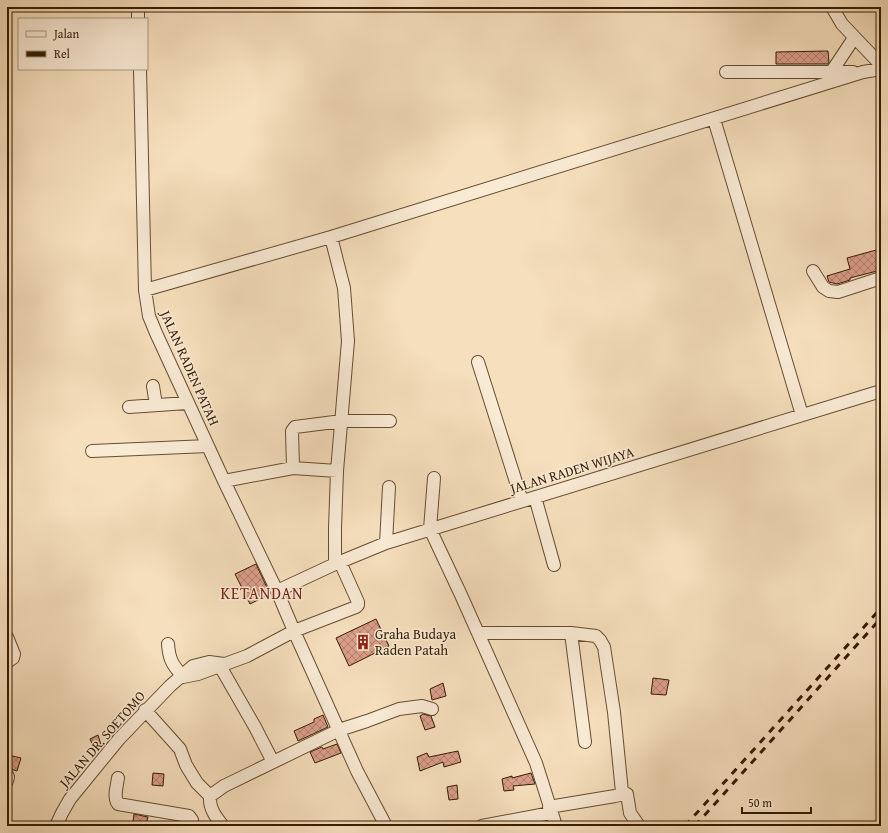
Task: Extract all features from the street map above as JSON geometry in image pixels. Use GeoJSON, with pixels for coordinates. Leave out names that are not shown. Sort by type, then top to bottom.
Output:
{"type":"FeatureCollection","features":[{"type":"Feature","properties":{"kind":"street"},"geometry":{"type":"LineString","coordinates":[[138,7],[138,18]]}},
{"type":"Feature","properties":{"kind":"street"},"geometry":{"type":"LineString","coordinates":[[832,7],[839,20],[854,38],[881,65]]}},
{"type":"Feature","properties":{"kind":"street"},"geometry":{"type":"LineString","coordinates":[[832,72],[854,38]]}},
{"type":"Feature","properties":{"kind":"street"},"geometry":{"type":"LineString","coordinates":[[145,290],[330,237],[863,72],[881,69]]}},
{"type":"Feature","properties":{"kind":"street","name":"JALAN RADEN PATAH"},"geometry":{"type":"LineString","coordinates":[[140,70],[145,290],[149,316],[187,403],[277,591],[358,771],[386,826]]}},
{"type":"Feature","properties":{"kind":"street"},"geometry":{"type":"LineString","coordinates":[[726,72],[863,72]]}},
{"type":"Feature","properties":{"kind":"street"},"geometry":{"type":"LineString","coordinates":[[714,119],[802,415]]}},
{"type":"Feature","properties":{"kind":"street"},"geometry":{"type":"LineString","coordinates":[[330,237],[344,288],[348,341],[337,471],[335,528],[337,563]]}},
{"type":"Feature","properties":{"kind":"street"},"geometry":{"type":"LineString","coordinates":[[813,271],[823,287],[829,291],[838,292],[881,278]]}},
{"type":"Feature","properties":{"kind":"street"},"geometry":{"type":"LineString","coordinates":[[478,362],[522,501]]}},
{"type":"Feature","properties":{"kind":"street"},"geometry":{"type":"LineString","coordinates":[[153,386],[156,405]]}},
{"type":"Feature","properties":{"kind":"street","name":"JALAN RADEN WIJAYA"},"geometry":{"type":"LineString","coordinates":[[277,591],[337,563],[386,543],[881,391]]}},
{"type":"Feature","properties":{"kind":"street"},"geometry":{"type":"LineString","coordinates":[[129,407],[187,403]]}},
{"type":"Feature","properties":{"kind":"street"},"geometry":{"type":"LineString","coordinates":[[293,468],[292,432],[295,427],[342,421],[390,421]]}},
{"type":"Feature","properties":{"kind":"street"},"geometry":{"type":"LineString","coordinates":[[92,451],[208,446]]}},
{"type":"Feature","properties":{"kind":"street"},"geometry":{"type":"LineString","coordinates":[[224,481],[293,468],[337,471]]}},
{"type":"Feature","properties":{"kind":"street"},"geometry":{"type":"LineString","coordinates":[[434,478],[430,529],[536,763],[556,826]]}},
{"type":"Feature","properties":{"kind":"street"},"geometry":{"type":"LineString","coordinates":[[386,543],[389,487]]}},
{"type":"Feature","properties":{"kind":"street"},"geometry":{"type":"LineString","coordinates":[[534,497],[554,565]]}},
{"type":"Feature","properties":{"kind":"street","name":"JALAN DR. SOETOMO"},"geometry":{"type":"LineString","coordinates":[[56,826],[70,799],[120,739],[146,710],[181,676],[192,675],[260,650],[294,631],[358,605],[358,602],[337,563]]}},
{"type":"Feature","properties":{"kind":"street"},"geometry":{"type":"LineString","coordinates":[[478,633],[571,633],[596,636],[600,640],[604,647],[614,712],[622,792]]}},
{"type":"Feature","properties":{"kind":"street"},"geometry":{"type":"LineString","coordinates":[[571,633],[585,742]]}},
{"type":"Feature","properties":{"kind":"street"},"geometry":{"type":"LineString","coordinates":[[7,637],[14,654],[13,658],[7,662]]}},
{"type":"Feature","properties":{"kind":"street"},"geometry":{"type":"LineString","coordinates":[[168,644],[170,657],[174,667],[181,676]]}},
{"type":"Feature","properties":{"kind":"street"},"geometry":{"type":"LineString","coordinates":[[222,665],[273,762]]}},
{"type":"Feature","properties":{"kind":"street"},"geometry":{"type":"LineString","coordinates":[[210,796],[224,786],[339,730],[399,708],[422,706],[432,709]]}},
{"type":"Feature","properties":{"kind":"street"},"geometry":{"type":"LineString","coordinates":[[146,710],[180,749],[186,766],[194,778],[210,796],[211,809],[223,826]]}},
{"type":"Feature","properties":{"kind":"street"},"geometry":{"type":"LineString","coordinates":[[7,775],[7,781]]}},
{"type":"Feature","properties":{"kind":"street"},"geometry":{"type":"LineString","coordinates":[[118,778],[116,802],[118,804],[189,816],[192,820],[190,826]]}},
{"type":"Feature","properties":{"kind":"street"},"geometry":{"type":"LineString","coordinates":[[482,826],[620,795],[622,792]]}},
{"type":"Feature","properties":{"kind":"street"},"geometry":{"type":"LineString","coordinates":[[622,792],[626,793],[628,796],[630,813],[639,826]]}},
{"type":"Feature","properties":{"kind":"building"},"geometry":{"type":"Polygon","coordinates":[[[828,51],[828,64],[776,64],[776,52],[828,51]]]}},
{"type":"Feature","properties":{"kind":"building"},"geometry":{"type":"Polygon","coordinates":[[[880,249],[881,270],[850,278],[850,280],[837,284],[829,282],[827,276],[850,269],[847,258],[880,249]]]}},
{"type":"Feature","properties":{"kind":"building"},"geometry":{"type":"Polygon","coordinates":[[[256,564],[270,594],[250,604],[235,574],[256,564]]]}},
{"type":"Feature","properties":{"kind":"building","name":"Graha Budaya Raden Patah"},"geometry":{"type":"Polygon","coordinates":[[[376,619],[389,646],[349,666],[336,638],[376,619]]]}},
{"type":"Feature","properties":{"kind":"building"},"geometry":{"type":"Polygon","coordinates":[[[653,678],[669,680],[666,695],[651,694],[653,678]]]}},
{"type":"Feature","properties":{"kind":"building"},"geometry":{"type":"Polygon","coordinates":[[[443,683],[446,696],[432,700],[430,689],[443,683]]]}},
{"type":"Feature","properties":{"kind":"building"},"geometry":{"type":"Polygon","coordinates":[[[423,714],[431,716],[435,727],[425,730],[420,716],[423,714]]]}},
{"type":"Feature","properties":{"kind":"building"},"geometry":{"type":"Polygon","coordinates":[[[323,715],[328,727],[298,741],[294,731],[314,722],[314,719],[323,715]]]}},
{"type":"Feature","properties":{"kind":"building"},"geometry":{"type":"Polygon","coordinates":[[[98,735],[102,748],[96,753],[90,739],[98,735]]]}},
{"type":"Feature","properties":{"kind":"building"},"geometry":{"type":"Polygon","coordinates":[[[337,744],[341,753],[315,763],[310,752],[322,747],[323,749],[337,744]]]}},
{"type":"Feature","properties":{"kind":"building"},"geometry":{"type":"Polygon","coordinates":[[[458,751],[461,762],[444,767],[443,762],[420,771],[417,757],[427,753],[429,757],[458,751]]]}},
{"type":"Feature","properties":{"kind":"building"},"geometry":{"type":"Polygon","coordinates":[[[8,755],[21,758],[17,771],[7,768],[8,755]]]}},
{"type":"Feature","properties":{"kind":"building"},"geometry":{"type":"Polygon","coordinates":[[[153,773],[164,774],[163,786],[152,785],[153,773]]]}},
{"type":"Feature","properties":{"kind":"building"},"geometry":{"type":"Polygon","coordinates":[[[531,773],[535,784],[513,786],[514,790],[504,791],[502,779],[531,773]]]}},
{"type":"Feature","properties":{"kind":"building"},"geometry":{"type":"Polygon","coordinates":[[[457,785],[458,799],[449,800],[447,787],[457,785]]]}},
{"type":"Feature","properties":{"kind":"building"},"geometry":{"type":"Polygon","coordinates":[[[134,814],[148,817],[146,824],[133,822],[134,814]]]}},
{"type":"Feature","properties":{"kind":"railway"},"geometry":{"type":"LineString","coordinates":[[685,826],[881,608]]}},
{"type":"Feature","properties":{"kind":"railway"},"geometry":{"type":"LineString","coordinates":[[695,826],[881,618]]}},
{"type":"Feature","properties":{"kind":"place","name":"Graha Budaya Raden Patah"},"geometry":{"type":"Point","coordinates":[363,642]}},
{"type":"Feature","properties":{"kind":"district","name":"KETANDAN"},"geometry":{"type":"Point","coordinates":[262,593]}}]}
